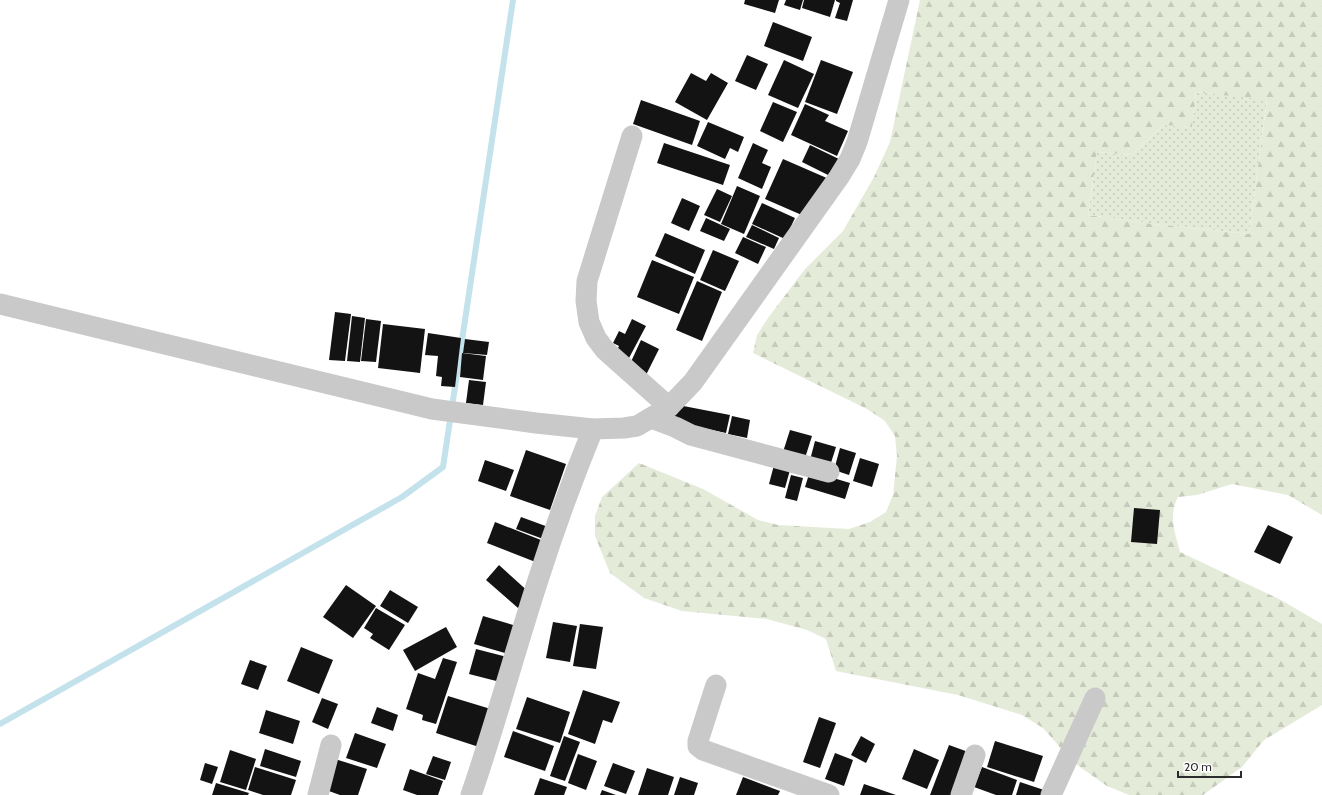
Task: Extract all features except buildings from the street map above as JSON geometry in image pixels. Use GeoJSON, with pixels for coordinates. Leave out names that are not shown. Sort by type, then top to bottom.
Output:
{"type":"FeatureCollection","features":[{"type":"Feature","properties":{"kind":"street"},"geometry":{"type":"LineString","coordinates":[[0,304],[432,409],[593,429],[637,426],[669,407],[692,382],[839,177],[850,159],[857,142],[899,0]]}},
{"type":"Feature","properties":{"kind":"street"},"geometry":{"type":"LineString","coordinates":[[632,136],[587,281],[586,301],[589,322],[596,338],[605,350],[669,407]]}},
{"type":"Feature","properties":{"kind":"street"},"geometry":{"type":"LineString","coordinates":[[651,418],[691,435],[829,472]]}},
{"type":"Feature","properties":{"kind":"street"},"geometry":{"type":"LineString","coordinates":[[471,795],[546,556],[566,497],[593,429]]}},
{"type":"Feature","properties":{"kind":"street"},"geometry":{"type":"LineString","coordinates":[[716,685],[698,741],[698,746],[703,750],[829,795]]}},
{"type":"Feature","properties":{"kind":"street"},"geometry":{"type":"LineString","coordinates":[[1051,795],[1095,698]]}},
{"type":"Feature","properties":{"kind":"street"},"geometry":{"type":"LineString","coordinates":[[318,795],[331,745]]}},
{"type":"Feature","properties":{"kind":"street"},"geometry":{"type":"LineString","coordinates":[[961,795],[975,755]]}},
{"type":"Feature","properties":{"kind":"green space"},"geometry":{"type":"Polygon","coordinates":[[[920,0],[1322,0],[1322,515],[1288,495],[1232,484],[1197,495],[1178,497],[1173,511],[1173,524],[1180,552],[1281,600],[1322,624],[1322,705],[1264,740],[1242,767],[1203,795],[1129,795],[1107,786],[1063,755],[1059,746],[1043,728],[1022,715],[958,695],[836,671],[826,639],[807,630],[767,619],[682,611],[644,598],[610,573],[595,536],[595,516],[602,497],[639,463],[703,489],[758,520],[778,525],[849,529],[870,522],[886,512],[893,495],[897,456],[895,436],[885,421],[867,409],[753,353],[757,335],[768,318],[805,269],[843,231],[874,177],[890,142],[920,0]],[[1196,92],[1192,127],[1164,125],[1131,155],[1097,152],[1088,215],[1153,224],[1249,234],[1267,100],[1196,92]]]}},
{"type":"Feature","properties":{"kind":"green space"},"geometry":{"type":"Polygon","coordinates":[[[1196,92],[1267,99],[1249,234],[1153,224],[1088,215],[1097,152],[1131,155],[1164,125],[1192,127],[1196,92]]]}},
{"type":"Feature","properties":{"kind":"waterway"},"geometry":{"type":"LineString","coordinates":[[0,724],[402,497],[443,467],[513,0]]}}]}
